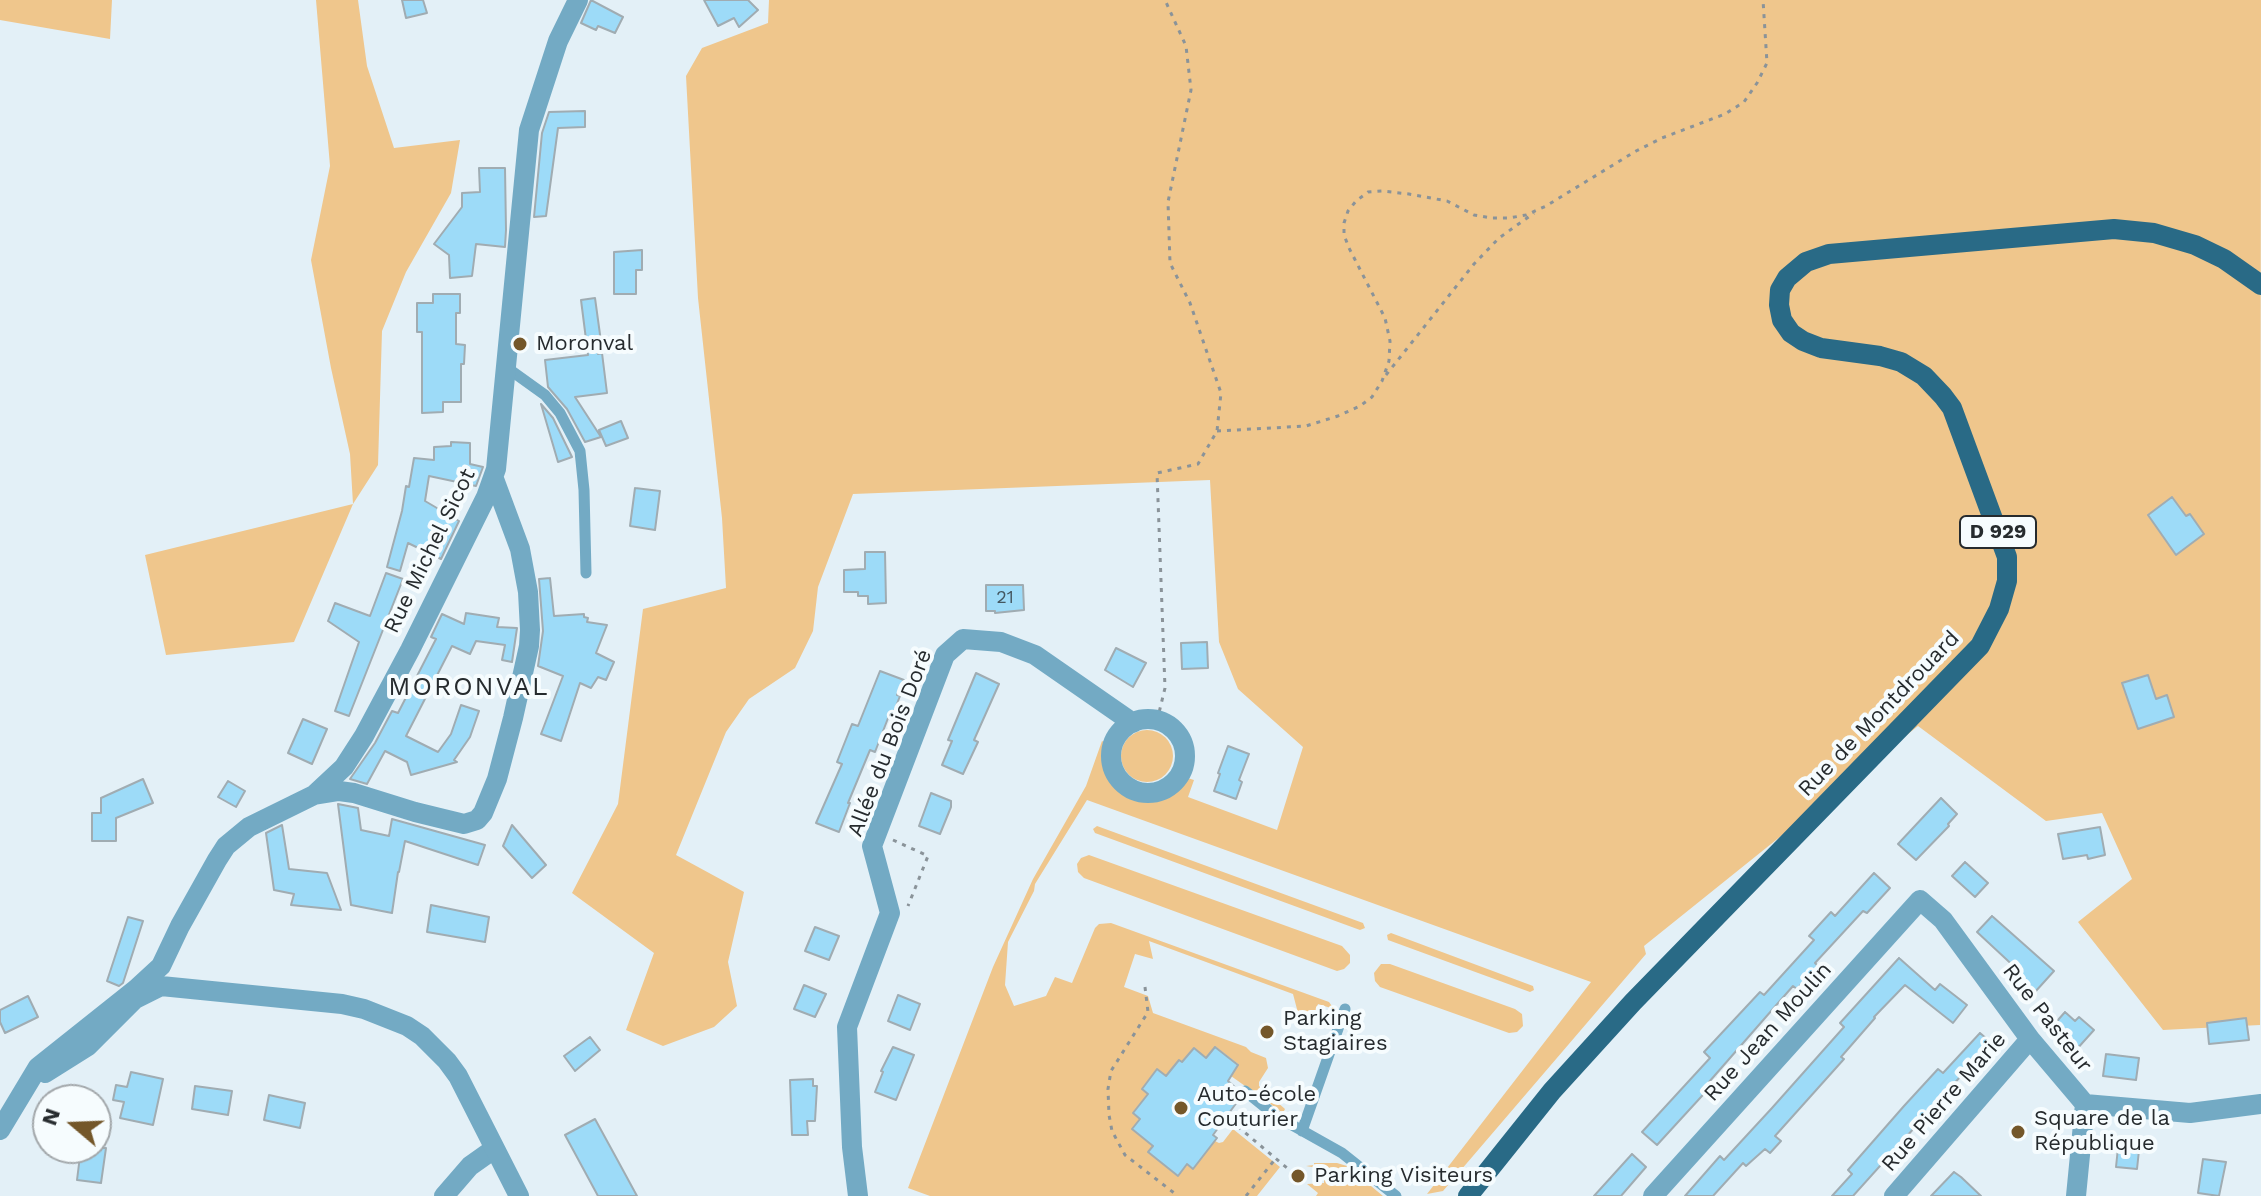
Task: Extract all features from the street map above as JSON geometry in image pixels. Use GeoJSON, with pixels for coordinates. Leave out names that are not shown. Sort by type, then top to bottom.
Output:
{"type":"FeatureCollection","features":[{"type":"Feature","properties":{"kind":"main road","name":"Rue de Montdrouard"},"geometry":{"type":"LineString","coordinates":[[1468,1196],[1552,1091],[1633,1002],[1980,646],[1999,609],[2007,581],[2007,557],[1952,408],[1924,376],[1901,362],[1821,348],[1791,333],[1782,320],[1779,305],[1780,290],[1787,278],[1806,262],[1829,254],[2114,229],[2154,233],[2195,245],[2231,263],[2261,285]]}},
{"type":"Feature","properties":{"kind":"street","name":"Rue Michel Sicot"},"geometry":{"type":"LineString","coordinates":[[170,977],[173,943],[180,926],[226,846],[249,827],[314,795],[344,767],[403,663],[494,479],[529,130],[558,41],[578,0]]}},
{"type":"Feature","properties":{"kind":"street"},"geometry":{"type":"LineString","coordinates":[[314,795],[347,792],[464,824],[477,820],[483,813],[503,757],[530,637],[530,611],[520,549],[494,479]]}},
{"type":"Feature","properties":{"kind":"street","name":"Allée du Bois Doré"},"geometry":{"type":"LineString","coordinates":[[858,1196],[852,1147],[847,1027],[890,913],[872,846],[945,655],[963,639],[1001,642],[1035,655],[1133,723]]}},
{"type":"Feature","properties":{"kind":"street"},"geometry":{"type":"LineString","coordinates":[[1157,721],[1168,726],[1183,746],[1182,771],[1175,782],[1165,789],[1140,793],[1128,788],[1119,779],[1111,755],[1120,732],[1133,723],[1157,721]]}},
{"type":"Feature","properties":{"kind":"street","name":"Rue Pasteur"},"geometry":{"type":"LineString","coordinates":[[1920,900],[1943,920],[2030,1039],[2085,1104],[2190,1113],[2261,1104]]}},
{"type":"Feature","properties":{"kind":"street","name":"Rue Jean Moulin"},"geometry":{"type":"LineString","coordinates":[[1653,1196],[1920,900]]}},
{"type":"Feature","properties":{"kind":"street"},"geometry":{"type":"LineString","coordinates":[[0,1130],[21,1096],[39,1077],[79,1053],[135,999],[170,977],[342,1004],[379,1013],[407,1026],[434,1046],[452,1069],[519,1196]]}},
{"type":"Feature","properties":{"kind":"street","name":"Rue Pierre Marie"},"geometry":{"type":"LineString","coordinates":[[1894,1196],[2030,1039]]}},
{"type":"Feature","properties":{"kind":"street"},"geometry":{"type":"LineString","coordinates":[[2076,1196],[2085,1104]]}},
{"type":"Feature","properties":{"kind":"street"},"geometry":{"type":"LineString","coordinates":[[444,1196],[470,1166],[494,1149]]}},
{"type":"Feature","properties":{"kind":"lane"},"geometry":{"type":"LineString","coordinates":[[505,367],[545,395],[560,413],[580,451],[586,573]]}},
{"type":"Feature","properties":{"kind":"lane"},"geometry":{"type":"LineString","coordinates":[[1302,1131],[1345,1009]]}},
{"type":"Feature","properties":{"kind":"lane"},"geometry":{"type":"LineString","coordinates":[[1245,1091],[1276,1116],[1342,1153],[1396,1196]]}},
{"type":"Feature","properties":{"kind":"path"},"geometry":{"type":"LineString","coordinates":[[1157,721],[1165,688],[1157,473],[1198,464],[1217,431],[1221,393],[1190,303],[1170,263],[1168,202],[1191,90],[1186,46],[1165,0]]}},
{"type":"Feature","properties":{"kind":"path"},"geometry":{"type":"LineString","coordinates":[[1217,431],[1317,423],[1360,406],[1372,397],[1465,276],[1499,238],[1636,151],[1725,114],[1744,102],[1767,63],[1763,0]]}},
{"type":"Feature","properties":{"kind":"path"},"geometry":{"type":"LineString","coordinates":[[1382,381],[1389,361],[1390,341],[1385,318],[1344,235],[1348,211],[1356,201],[1368,192],[1409,194],[1447,201],[1474,215],[1492,218],[1526,215],[1546,206]]}},
{"type":"Feature","properties":{"kind":"path"},"geometry":{"type":"LineString","coordinates":[[888,838],[928,856],[907,907]]}},
{"type":"Feature","properties":{"kind":"path"},"geometry":{"type":"LineString","coordinates":[[1145,987],[1148,1012],[1111,1071],[1109,1115],[1112,1131],[1125,1155],[1178,1196]]}},
{"type":"Feature","properties":{"kind":"path"},"geometry":{"type":"LineString","coordinates":[[1230,1120],[1299,1178]]}},
{"type":"Feature","properties":{"kind":"path"},"geometry":{"type":"LineString","coordinates":[[1246,1196],[1276,1158]]}},
{"type":"Feature","properties":{"kind":"shaded area"},"geometry":{"type":"Polygon","coordinates":[[[0,0],[112,0],[110,39],[0,20],[0,0]]]}},
{"type":"Feature","properties":{"kind":"shaded area"},"geometry":{"type":"Polygon","coordinates":[[[316,0],[358,0],[367,66],[394,148],[460,140],[451,193],[406,272],[382,331],[378,465],[353,504],[350,454],[311,260],[330,166],[316,0]]]}},
{"type":"Feature","properties":{"kind":"shaded area"},"geometry":{"type":"Polygon","coordinates":[[[769,0],[2261,0],[2260,1025],[2163,1030],[2078,922],[2132,879],[2102,813],[2046,821],[1918,726],[1644,946],[1646,954],[1443,1191],[1427,1194],[1591,982],[1087,800],[1035,884],[1008,942],[1005,985],[1014,1006],[1046,996],[1055,977],[1072,983],[1095,928],[1099,924],[1111,923],[1329,1002],[1334,1009],[1318,1004],[1314,1018],[1298,1013],[1293,994],[1149,941],[1153,959],[1135,954],[1124,987],[1148,996],[1153,1013],[1246,1047],[1266,1058],[1268,1068],[1259,1086],[1285,1109],[1283,1113],[1231,1076],[1238,1064],[1216,1047],[1206,1058],[1194,1048],[1166,1076],[1157,1070],[1142,1089],[1148,1094],[1140,1119],[1132,1129],[1154,1145],[1148,1152],[1178,1176],[1187,1164],[1193,1168],[1215,1141],[1223,1142],[1233,1129],[1280,1167],[1257,1196],[930,1196],[908,1188],[993,967],[1033,879],[1086,786],[1102,741],[1106,743],[1109,777],[1113,785],[1126,795],[1151,801],[1174,793],[1184,777],[1194,780],[1188,797],[1277,830],[1303,747],[1238,689],[1219,642],[1210,480],[853,494],[818,587],[813,631],[795,668],[749,699],[726,732],[676,855],[744,892],[728,962],[737,1006],[714,1027],[663,1046],[626,1030],[654,953],[572,893],[618,804],[643,609],[726,588],[722,518],[698,298],[686,76],[702,48],[768,23],[769,0]]]}},
{"type":"Feature","properties":{"kind":"shaded area"},"geometry":{"type":"Polygon","coordinates":[[[353,504],[294,642],[166,655],[145,555],[353,504]]]}},
{"type":"Feature","properties":{"kind":"shaded area"},"geometry":{"type":"Polygon","coordinates":[[[1147,730],[1165,738],[1173,756],[1165,774],[1147,782],[1129,774],[1121,756],[1129,738],[1147,730]]]}},
{"type":"Feature","properties":{"kind":"shaded area"},"geometry":{"type":"Polygon","coordinates":[[[1097,826],[1363,923],[1365,928],[1360,930],[1095,833],[1093,829],[1097,826]]]}},
{"type":"Feature","properties":{"kind":"shaded area"},"geometry":{"type":"Polygon","coordinates":[[[1089,855],[1342,946],[1350,955],[1350,963],[1337,971],[1084,878],[1078,872],[1077,864],[1089,855]]]}},
{"type":"Feature","properties":{"kind":"shaded area"},"geometry":{"type":"Polygon","coordinates":[[[1391,933],[1533,986],[1534,990],[1530,992],[1388,940],[1387,935],[1391,933]]]}},
{"type":"Feature","properties":{"kind":"shaded area"},"geometry":{"type":"Polygon","coordinates":[[[1381,964],[1390,964],[1515,1009],[1522,1014],[1523,1026],[1517,1032],[1509,1033],[1380,987],[1374,973],[1381,964]]]}},
{"type":"Feature","properties":{"kind":"shaded area"},"geometry":{"type":"Polygon","coordinates":[[[1314,1163],[1347,1166],[1383,1196],[1316,1196],[1318,1193],[1307,1184],[1324,1183],[1324,1169],[1306,1166],[1314,1163]]]}},
{"type":"Feature","properties":{"kind":"building"},"geometry":{"type":"Polygon","coordinates":[[[402,0],[423,0],[427,13],[406,18],[402,0]]]}},
{"type":"Feature","properties":{"kind":"building"},"geometry":{"type":"Polygon","coordinates":[[[591,0],[623,17],[615,33],[598,26],[596,30],[581,23],[591,0]]]}},
{"type":"Feature","properties":{"kind":"building"},"geometry":{"type":"Polygon","coordinates":[[[704,0],[748,0],[758,10],[739,27],[734,18],[718,26],[704,0]]]}},
{"type":"Feature","properties":{"kind":"building"},"geometry":{"type":"Polygon","coordinates":[[[585,111],[585,127],[558,128],[546,216],[534,217],[542,133],[549,112],[585,111]]]}},
{"type":"Feature","properties":{"kind":"building"},"geometry":{"type":"Polygon","coordinates":[[[479,168],[505,168],[505,247],[476,244],[472,276],[450,278],[449,255],[434,244],[462,207],[462,193],[480,192],[479,168]]]}},
{"type":"Feature","properties":{"kind":"building"},"geometry":{"type":"Polygon","coordinates":[[[642,250],[642,270],[636,270],[636,294],[614,294],[614,252],[642,250]]]}},
{"type":"Feature","properties":{"kind":"building"},"geometry":{"type":"Polygon","coordinates":[[[433,294],[460,294],[460,313],[456,313],[456,344],[465,345],[464,364],[461,364],[461,402],[443,402],[443,412],[422,413],[422,332],[417,332],[417,303],[433,303],[433,294]]]}},
{"type":"Feature","properties":{"kind":"building"},"geometry":{"type":"Polygon","coordinates":[[[595,298],[602,349],[598,354],[602,353],[607,393],[575,397],[601,437],[585,442],[567,409],[548,387],[545,360],[588,355],[581,300],[595,298]]]}},
{"type":"Feature","properties":{"kind":"building"},"geometry":{"type":"Polygon","coordinates":[[[541,404],[553,418],[572,457],[558,462],[541,404]]]}},
{"type":"Feature","properties":{"kind":"building"},"geometry":{"type":"Polygon","coordinates":[[[621,421],[628,438],[606,446],[599,430],[621,421]]]}},
{"type":"Feature","properties":{"kind":"building"},"geometry":{"type":"Polygon","coordinates":[[[451,442],[470,443],[470,464],[483,467],[476,486],[429,476],[425,501],[459,521],[441,559],[408,543],[400,571],[387,567],[414,458],[434,460],[434,447],[451,446],[451,442]]]}},
{"type":"Feature","properties":{"kind":"building"},"geometry":{"type":"Polygon","coordinates":[[[635,488],[660,491],[655,530],[630,526],[635,488]]]}},
{"type":"Feature","properties":{"kind":"building"},"geometry":{"type":"Polygon","coordinates":[[[2172,497],[2186,516],[2190,514],[2204,534],[2176,555],[2148,515],[2172,497]]]}},
{"type":"Feature","properties":{"kind":"building"},"geometry":{"type":"Polygon","coordinates":[[[865,552],[885,552],[886,603],[868,604],[868,596],[844,592],[844,570],[865,569],[865,552]]]}},
{"type":"Feature","properties":{"kind":"building"},"geometry":{"type":"Polygon","coordinates":[[[386,573],[403,579],[349,716],[335,711],[359,642],[328,621],[335,603],[370,616],[386,573]]]}},
{"type":"Feature","properties":{"kind":"building"},"geometry":{"type":"Polygon","coordinates":[[[550,578],[554,616],[584,614],[587,622],[607,625],[596,653],[614,662],[606,680],[598,677],[591,688],[580,683],[561,741],[541,734],[563,676],[538,666],[543,631],[539,579],[550,578]]]}},
{"type":"Feature","properties":{"kind":"building"},"geometry":{"type":"Polygon","coordinates":[[[986,585],[1023,585],[1024,610],[986,611],[986,585]]]}},
{"type":"Feature","properties":{"kind":"building"},"geometry":{"type":"Polygon","coordinates":[[[466,613],[499,618],[497,627],[517,628],[512,662],[502,660],[505,645],[476,641],[470,654],[452,646],[406,736],[438,752],[451,734],[461,705],[479,711],[470,737],[454,760],[457,762],[411,775],[407,762],[385,751],[367,784],[350,779],[392,711],[398,713],[436,639],[431,637],[442,614],[464,624],[466,613]]]}},
{"type":"Feature","properties":{"kind":"building"},"geometry":{"type":"Polygon","coordinates":[[[1207,642],[1208,668],[1182,669],[1181,643],[1207,642]]]}},
{"type":"Feature","properties":{"kind":"building"},"geometry":{"type":"Polygon","coordinates":[[[1116,648],[1146,663],[1133,687],[1105,670],[1116,648]]]}},
{"type":"Feature","properties":{"kind":"building"},"geometry":{"type":"Polygon","coordinates":[[[880,671],[904,680],[897,695],[900,696],[875,752],[870,750],[839,832],[816,823],[842,764],[837,762],[852,724],[858,726],[880,671]]]}},
{"type":"Feature","properties":{"kind":"building"},"geometry":{"type":"Polygon","coordinates":[[[976,673],[999,684],[974,740],[978,742],[963,774],[942,765],[952,741],[948,740],[976,673]]]}},
{"type":"Feature","properties":{"kind":"building"},"geometry":{"type":"Polygon","coordinates":[[[2148,675],[2156,699],[2167,695],[2174,717],[2138,729],[2122,683],[2148,675]]]}},
{"type":"Feature","properties":{"kind":"building"},"geometry":{"type":"Polygon","coordinates":[[[303,719],[327,729],[312,764],[288,753],[303,719]]]}},
{"type":"Feature","properties":{"kind":"building"},"geometry":{"type":"Polygon","coordinates":[[[1228,746],[1249,754],[1236,799],[1214,791],[1228,746]]]}},
{"type":"Feature","properties":{"kind":"building"},"geometry":{"type":"Polygon","coordinates":[[[143,779],[153,803],[116,818],[116,841],[92,841],[92,813],[101,813],[101,798],[143,779]]]}},
{"type":"Feature","properties":{"kind":"building"},"geometry":{"type":"Polygon","coordinates":[[[228,781],[245,791],[236,807],[218,797],[228,781]]]}},
{"type":"Feature","properties":{"kind":"building"},"geometry":{"type":"Polygon","coordinates":[[[931,793],[951,801],[940,834],[919,826],[931,793]]]}},
{"type":"Feature","properties":{"kind":"building"},"geometry":{"type":"Polygon","coordinates":[[[1941,798],[1957,814],[1916,860],[1898,844],[1941,798]]]}},
{"type":"Feature","properties":{"kind":"building"},"geometry":{"type":"Polygon","coordinates":[[[338,804],[358,808],[361,830],[389,836],[392,819],[485,845],[478,865],[405,841],[392,913],[351,905],[338,804]]]}},
{"type":"Feature","properties":{"kind":"building"},"geometry":{"type":"Polygon","coordinates":[[[282,825],[289,869],[327,873],[341,910],[291,905],[294,894],[274,890],[266,833],[282,825]]]}},
{"type":"Feature","properties":{"kind":"building"},"geometry":{"type":"Polygon","coordinates":[[[512,825],[546,865],[532,878],[503,846],[512,825]]]}},
{"type":"Feature","properties":{"kind":"building"},"geometry":{"type":"Polygon","coordinates":[[[2100,827],[2105,855],[2063,859],[2058,834],[2100,827]]]}},
{"type":"Feature","properties":{"kind":"building"},"geometry":{"type":"Polygon","coordinates":[[[1965,862],[1988,883],[1975,897],[1952,876],[1965,862]]]}},
{"type":"Feature","properties":{"kind":"building"},"geometry":{"type":"Polygon","coordinates":[[[1874,873],[1890,888],[1867,913],[1863,911],[1815,963],[1818,966],[1797,989],[1793,986],[1709,1082],[1712,1085],[1657,1145],[1642,1132],[1710,1058],[1704,1052],[1760,992],[1764,995],[1814,940],[1809,936],[1831,912],[1835,916],[1874,873]]]}},
{"type":"Feature","properties":{"kind":"building"},"geometry":{"type":"Polygon","coordinates":[[[431,905],[489,917],[485,942],[427,932],[431,905]]]}},
{"type":"Feature","properties":{"kind":"building"},"geometry":{"type":"Polygon","coordinates":[[[1992,916],[2054,971],[2035,992],[2016,976],[2020,972],[1977,932],[1992,916]]]}},
{"type":"Feature","properties":{"kind":"building"},"geometry":{"type":"Polygon","coordinates":[[[128,917],[143,921],[123,983],[119,986],[107,981],[128,917]]]}},
{"type":"Feature","properties":{"kind":"building"},"geometry":{"type":"Polygon","coordinates":[[[815,927],[839,936],[829,960],[805,951],[815,927]]]}},
{"type":"Feature","properties":{"kind":"building"},"geometry":{"type":"Polygon","coordinates":[[[1899,958],[1935,990],[1940,984],[1967,1005],[1953,1023],[1905,985],[1874,1017],[1841,1057],[1844,1059],[1775,1136],[1781,1141],[1770,1153],[1765,1149],[1746,1166],[1743,1163],[1713,1196],[1685,1196],[1720,1156],[1724,1160],[1772,1108],[1844,1027],[1840,1023],[1899,958]]]}},
{"type":"Feature","properties":{"kind":"building"},"geometry":{"type":"Polygon","coordinates":[[[804,985],[826,994],[815,1017],[794,1009],[804,985]]]}},
{"type":"Feature","properties":{"kind":"building"},"geometry":{"type":"Polygon","coordinates":[[[898,995],[920,1004],[910,1030],[888,1021],[898,995]]]}},
{"type":"Feature","properties":{"kind":"building"},"geometry":{"type":"Polygon","coordinates":[[[28,996],[38,1017],[5,1033],[0,1022],[0,1010],[28,996]]]}},
{"type":"Feature","properties":{"kind":"building"},"geometry":{"type":"Polygon","coordinates":[[[2065,1012],[2075,1021],[2079,1017],[2094,1030],[2076,1050],[2051,1028],[2065,1012]]]}},
{"type":"Feature","properties":{"kind":"building"},"geometry":{"type":"Polygon","coordinates":[[[2246,1018],[2249,1040],[2209,1044],[2207,1023],[2246,1018]]]}},
{"type":"Feature","properties":{"kind":"building"},"geometry":{"type":"Polygon","coordinates":[[[1980,1033],[1995,1046],[1973,1070],[1969,1067],[1853,1196],[1832,1196],[1852,1174],[1848,1170],[1904,1106],[1938,1069],[1943,1073],[1980,1033]]]}},
{"type":"Feature","properties":{"kind":"building"},"geometry":{"type":"Polygon","coordinates":[[[590,1037],[600,1050],[575,1071],[564,1056],[590,1037]]]}},
{"type":"Feature","properties":{"kind":"building"},"geometry":{"type":"Polygon","coordinates":[[[893,1047],[914,1055],[896,1100],[875,1092],[893,1047]]]}},
{"type":"Feature","properties":{"kind":"building","name":"Auto-école Couturier"},"geometry":{"type":"Polygon","coordinates":[[[1215,1047],[1238,1065],[1228,1081],[1237,1089],[1240,1098],[1213,1135],[1217,1138],[1193,1169],[1187,1164],[1178,1176],[1148,1152],[1153,1146],[1132,1129],[1140,1119],[1133,1113],[1148,1094],[1142,1089],[1157,1069],[1166,1076],[1194,1048],[1206,1058],[1215,1047]]]}},
{"type":"Feature","properties":{"kind":"building"},"geometry":{"type":"Polygon","coordinates":[[[2106,1054],[2139,1058],[2136,1080],[2103,1076],[2106,1054]]]}},
{"type":"Feature","properties":{"kind":"building"},"geometry":{"type":"Polygon","coordinates":[[[131,1072],[163,1079],[153,1125],[120,1118],[124,1102],[113,1100],[116,1085],[127,1087],[131,1072]]]}},
{"type":"Feature","properties":{"kind":"building"},"geometry":{"type":"Polygon","coordinates":[[[813,1079],[813,1086],[817,1086],[815,1121],[807,1121],[808,1135],[792,1135],[790,1080],[813,1079]]]}},
{"type":"Feature","properties":{"kind":"building"},"geometry":{"type":"Polygon","coordinates":[[[195,1086],[232,1091],[228,1115],[192,1109],[195,1086]]]}},
{"type":"Feature","properties":{"kind":"building"},"geometry":{"type":"Polygon","coordinates":[[[269,1095],[305,1103],[300,1128],[264,1120],[269,1095]]]}},
{"type":"Feature","properties":{"kind":"building"},"geometry":{"type":"Polygon","coordinates":[[[595,1119],[637,1196],[598,1196],[565,1135],[595,1119]]]}},
{"type":"Feature","properties":{"kind":"building"},"geometry":{"type":"Polygon","coordinates":[[[2119,1138],[2140,1141],[2137,1169],[2116,1167],[2119,1138]]]}},
{"type":"Feature","properties":{"kind":"building"},"geometry":{"type":"Polygon","coordinates":[[[1632,1154],[1646,1167],[1621,1196],[1594,1196],[1632,1154]]]}},
{"type":"Feature","properties":{"kind":"building"},"geometry":{"type":"Polygon","coordinates":[[[2203,1159],[2226,1162],[2219,1196],[2198,1193],[2203,1159]]]}},
{"type":"Feature","properties":{"kind":"building"},"geometry":{"type":"Polygon","coordinates":[[[79,1164],[104,1164],[101,1183],[77,1180],[79,1164]]]}},
{"type":"Feature","properties":{"kind":"building"},"geometry":{"type":"Polygon","coordinates":[[[1954,1172],[1961,1177],[1981,1196],[1931,1196],[1954,1172]]]}},
{"type":"Feature","properties":{"kind":"place","name":"Moronval"},"geometry":{"type":"Point","coordinates":[520,344]}},
{"type":"Feature","properties":{"kind":"place","name":"Parking Stagiaires"},"geometry":{"type":"Point","coordinates":[1267,1032]}},
{"type":"Feature","properties":{"kind":"place","name":"Auto-école Couturier"},"geometry":{"type":"Point","coordinates":[1181,1108]}},
{"type":"Feature","properties":{"kind":"place","name":"Square de la République"},"geometry":{"type":"Point","coordinates":[2018,1132]}},
{"type":"Feature","properties":{"kind":"place","name":"Parking Visiteurs"},"geometry":{"type":"Point","coordinates":[1298,1176]}},
{"type":"Feature","properties":{"kind":"district","name":"MORONVAL"},"geometry":{"type":"Point","coordinates":[469,687]}}]}
